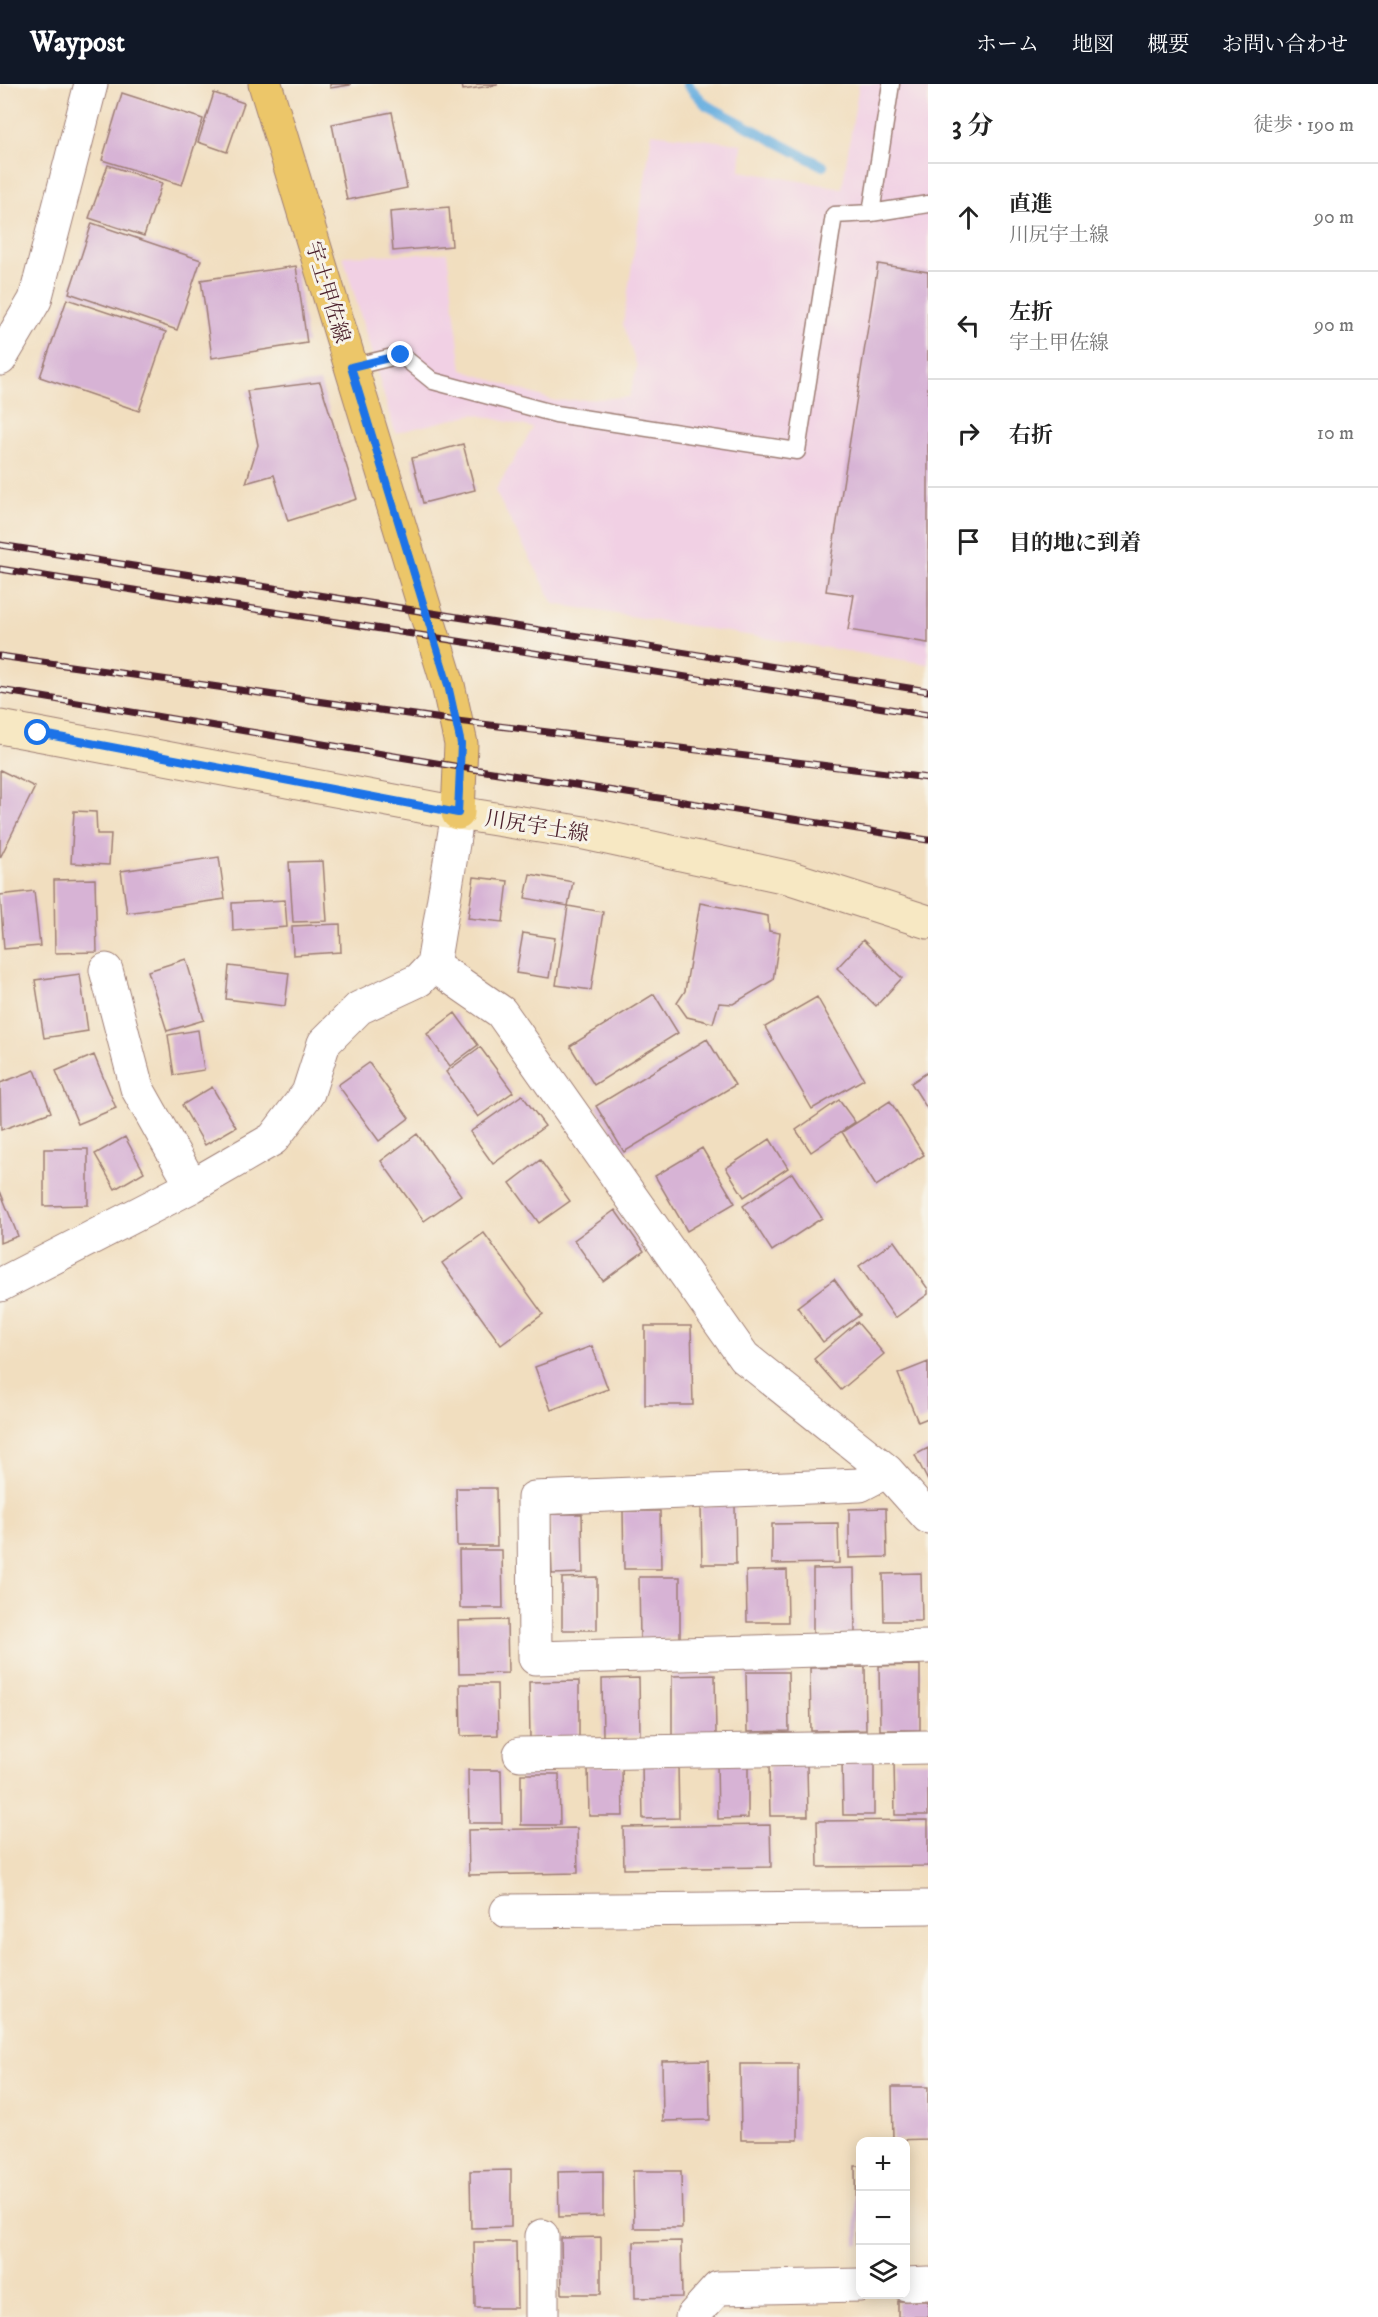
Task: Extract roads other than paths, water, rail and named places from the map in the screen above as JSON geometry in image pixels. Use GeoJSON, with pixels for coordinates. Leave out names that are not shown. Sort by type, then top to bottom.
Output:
{"type":"FeatureCollection","features":[{"type":"Feature","properties":{"kind":"main road","name":"宇土甲佐線"},"geometry":{"type":"LineString","coordinates":[[265,84],[448,685],[461,744],[458,813]]}},
{"type":"Feature","properties":{"kind":"main road","name":"川尻宇土線"},"geometry":{"type":"LineString","coordinates":[[0,727],[458,813],[584,833],[791,878],[928,922]]}},
{"type":"Feature","properties":{"kind":"street"},"geometry":{"type":"LineString","coordinates":[[0,359],[35,300],[91,84]]}},
{"type":"Feature","properties":{"kind":"street"},"geometry":{"type":"LineString","coordinates":[[0,1285],[192,1186],[273,1139],[308,1093],[324,1043],[359,1008],[419,980],[432,965],[458,813]]}},
{"type":"Feature","properties":{"kind":"street"},"geometry":{"type":"LineString","coordinates":[[432,965],[501,1012],[744,1357],[887,1471],[928,1517]]}},
{"type":"Feature","properties":{"kind":"street"},"geometry":{"type":"LineString","coordinates":[[106,970],[137,1088],[192,1186]]}},
{"type":"Feature","properties":{"kind":"street"},"geometry":{"type":"LineString","coordinates":[[887,1471],[860,1485],[534,1498],[536,1658],[928,1647]]}},
{"type":"Feature","properties":{"kind":"street"},"geometry":{"type":"LineString","coordinates":[[520,1754],[928,1747]]}},
{"type":"Feature","properties":{"kind":"street"},"geometry":{"type":"LineString","coordinates":[[507,1911],[928,1907]]}},
{"type":"Feature","properties":{"kind":"street"},"geometry":{"type":"LineString","coordinates":[[542,2236],[542,2317]]}},
{"type":"Feature","properties":{"kind":"street"},"geometry":{"type":"LineString","coordinates":[[910,2284],[928,2283]]}},
{"type":"Feature","properties":{"kind":"street"},"geometry":{"type":"LineString","coordinates":[[692,2317],[718,2288],[856,2285]]}},
{"type":"Feature","properties":{"kind":"lane"},"geometry":{"type":"LineString","coordinates":[[871,213],[891,84]]}},
{"type":"Feature","properties":{"kind":"lane"},"geometry":{"type":"LineString","coordinates":[[351,367],[401,355],[433,381],[556,414],[797,451],[834,215],[871,213],[928,204]]}},
{"type":"Feature","properties":{"kind":"waterway"},"geometry":{"type":"LineString","coordinates":[[687,84],[706,105],[823,166]]}},
{"type":"Feature","properties":{"kind":"railway"},"geometry":{"type":"LineString","coordinates":[[0,545],[928,691]]}},
{"type":"Feature","properties":{"kind":"railway"},"geometry":{"type":"LineString","coordinates":[[0,569],[928,715]]}},
{"type":"Feature","properties":{"kind":"railway"},"geometry":{"type":"LineString","coordinates":[[0,656],[457,721],[928,778]]}},
{"type":"Feature","properties":{"kind":"railway"},"geometry":{"type":"LineString","coordinates":[[0,690],[460,767],[928,840]]}}]}
